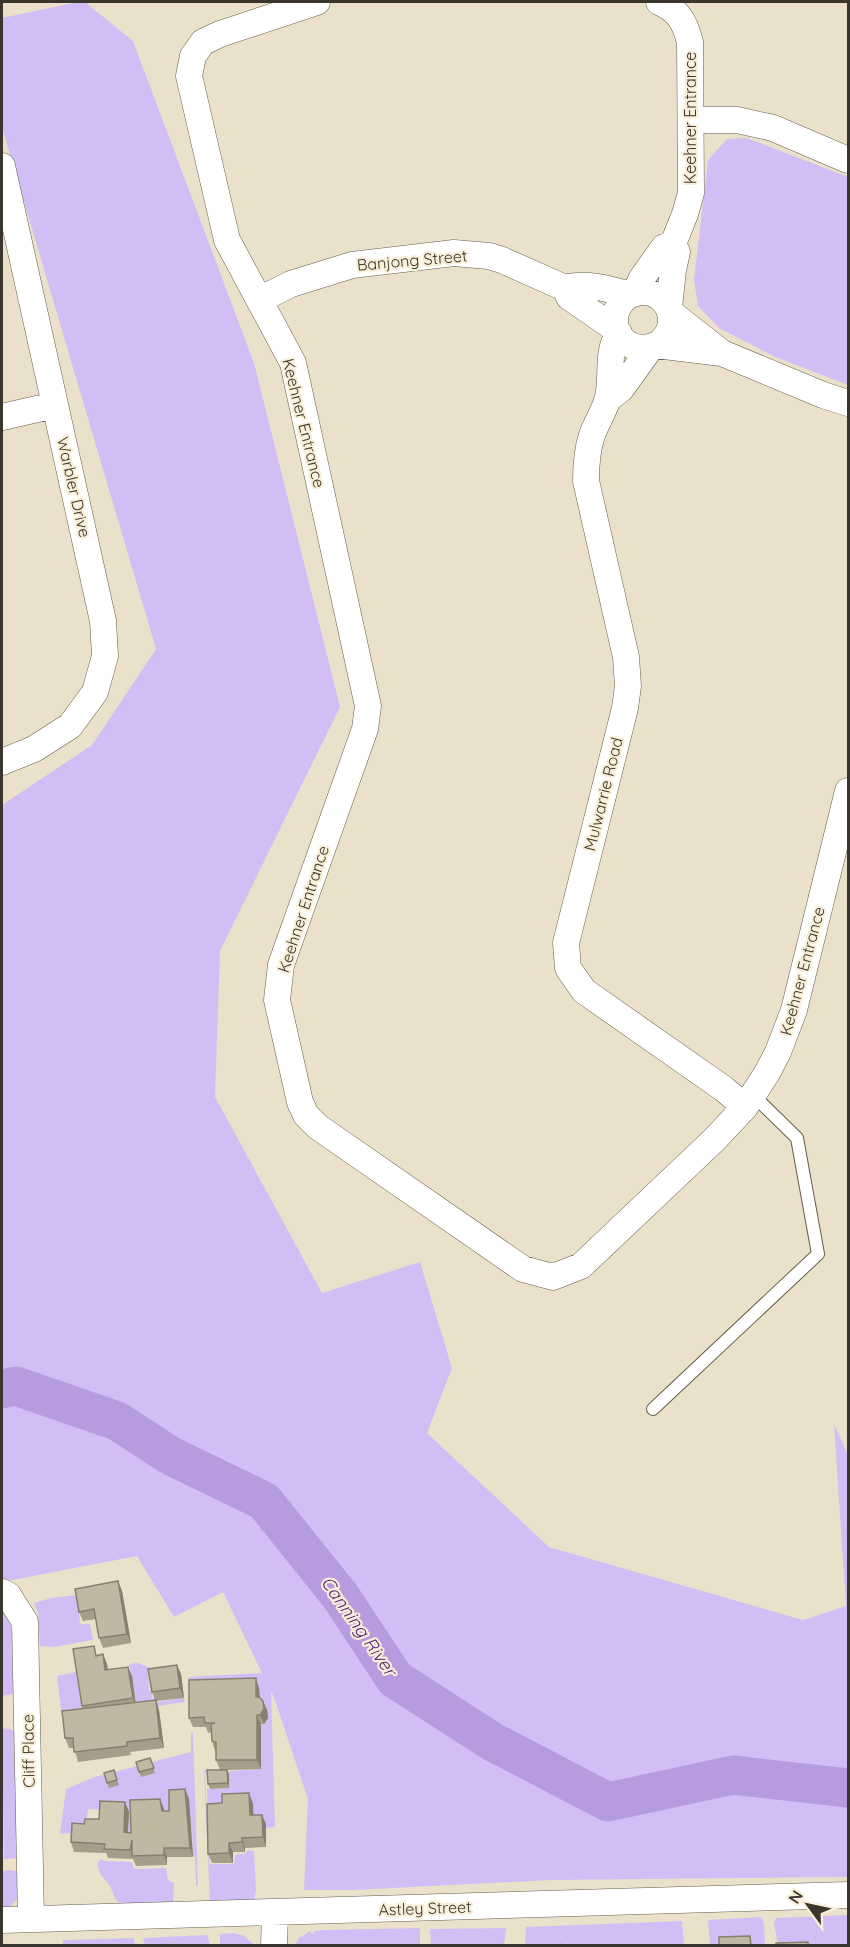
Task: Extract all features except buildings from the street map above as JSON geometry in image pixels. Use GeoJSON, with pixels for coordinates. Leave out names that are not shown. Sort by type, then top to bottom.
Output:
{"type":"FeatureCollection","features":[{"type":"Feature","properties":{"kind":"street","name":"Keehner Entrance"},"geometry":{"type":"LineString","coordinates":[[317,2],[213,36],[201,44],[193,56],[189,76],[227,240],[293,363],[368,705],[365,729],[281,965],[278,1000],[300,1102],[306,1115],[318,1127],[523,1269],[553,1277],[581,1266],[714,1140],[749,1101],[778,1052],[791,1020],[849,791]]}},
{"type":"Feature","properties":{"kind":"street","name":"Keehner Entrance"},"geometry":{"type":"LineString","coordinates":[[632,295],[664,247],[673,244],[686,214],[691,193],[690,42],[679,16],[674,10],[659,2]]}},
{"type":"Feature","properties":{"kind":"street"},"geometry":{"type":"LineString","coordinates":[[691,120],[737,120],[773,128],[849,160]]}},
{"type":"Feature","properties":{"kind":"street","name":"Warbler Drive"},"geometry":{"type":"LineString","coordinates":[[2,166],[103,621],[105,656],[95,692],[70,726],[34,748],[2,762]]}},
{"type":"Feature","properties":{"kind":"street","name":"Keehner Entrance"},"geometry":{"type":"LineString","coordinates":[[669,310],[677,252],[673,244]]}},
{"type":"Feature","properties":{"kind":"street","name":"Banjong Street"},"geometry":{"type":"LineString","coordinates":[[259,300],[291,284],[352,265],[454,253],[496,258],[566,288],[577,284],[632,295]]}},
{"type":"Feature","properties":{"kind":"street","name":"Banjong Street"},"geometry":{"type":"LineString","coordinates":[[566,288],[569,297],[618,332]]}},
{"type":"Feature","properties":{"kind":"street"},"geometry":{"type":"LineString","coordinates":[[654,345],[664,339],[669,331],[672,317],[663,300],[655,294],[646,292],[624,299],[618,307],[616,321],[618,332],[630,344],[637,347],[654,345],[722,354],[823,395],[849,403]]}},
{"type":"Feature","properties":{"kind":"street"},"geometry":{"type":"LineString","coordinates":[[669,310],[722,354]]}},
{"type":"Feature","properties":{"kind":"street","name":"Mulwarrie Road"},"geometry":{"type":"LineString","coordinates":[[618,332],[611,350],[607,400],[591,437],[586,465],[586,481],[626,657],[628,686],[625,708],[566,943],[568,968],[585,991],[724,1089],[749,1101]]}},
{"type":"Feature","properties":{"kind":"street","name":"Mulwarrie Road"},"geometry":{"type":"LineString","coordinates":[[607,400],[621,389],[654,345]]}},
{"type":"Feature","properties":{"kind":"street"},"geometry":{"type":"LineString","coordinates":[[2,417],[55,405]]}},
{"type":"Feature","properties":{"kind":"street","name":"Cliff Place"},"geometry":{"type":"LineString","coordinates":[[2,1592],[8,1595],[26,1622],[31,1918]]}},
{"type":"Feature","properties":{"kind":"street","name":"Astley Street"},"geometry":{"type":"LineString","coordinates":[[2,1920],[849,1895]]}},
{"type":"Feature","properties":{"kind":"street"},"geometry":{"type":"LineString","coordinates":[[274,1946],[275,1912]]}},
{"type":"Feature","properties":{"kind":"lane"},"geometry":{"type":"LineString","coordinates":[[653,1409],[818,1254],[797,1138],[749,1101]]}},
{"type":"Feature","properties":{"kind":"shaded area"},"geometry":{"type":"Polygon","coordinates":[[[85,2],[133,41],[254,363],[340,707],[220,951],[215,1097],[322,1293],[420,1262],[452,1368],[427,1433],[549,1547],[803,1620],[846,1606],[834,1424],[848,1455],[848,1877],[552,1880],[353,1890],[304,1890],[308,1799],[271,1691],[275,1827],[266,1828],[254,1825],[253,1803],[208,1814],[207,1789],[229,1788],[229,1771],[261,1769],[261,1724],[189,1689],[189,1677],[262,1673],[223,1592],[174,1617],[137,1556],[2,1582],[2,805],[92,745],[156,649],[2,127],[2,18],[85,2]]]}},
{"type":"Feature","properties":{"kind":"shaded area"},"geometry":{"type":"Polygon","coordinates":[[[747,138],[848,177],[848,385],[773,356],[719,328],[698,306],[694,280],[708,160],[727,139],[747,138]]]}},
{"type":"Feature","properties":{"kind":"shaded area"},"geometry":{"type":"Polygon","coordinates":[[[78,1595],[80,1624],[90,1624],[93,1640],[54,1647],[40,1646],[38,1613],[34,1603],[51,1598],[78,1595]]]}},
{"type":"Feature","properties":{"kind":"shaded area"},"geometry":{"type":"Polygon","coordinates":[[[2,1603],[8,1610],[12,1634],[14,1694],[2,1696],[2,1603]]]}},
{"type":"Feature","properties":{"kind":"shaded area"},"geometry":{"type":"Polygon","coordinates":[[[138,1663],[150,1668],[149,1690],[152,1691],[152,1698],[155,1698],[155,1702],[184,1698],[185,1702],[137,1709],[129,1664],[138,1663]]]}},
{"type":"Feature","properties":{"kind":"shaded area"},"geometry":{"type":"Polygon","coordinates":[[[76,1672],[83,1715],[62,1717],[57,1676],[76,1672]]]}},
{"type":"Feature","properties":{"kind":"shaded area"},"geometry":{"type":"Polygon","coordinates":[[[2,1728],[16,1733],[20,1858],[4,1859],[2,1728]]]}},
{"type":"Feature","properties":{"kind":"shaded area"},"geometry":{"type":"Polygon","coordinates":[[[191,1733],[193,1733],[198,1885],[196,1886],[192,1830],[173,1820],[134,1842],[127,1842],[128,1812],[88,1809],[86,1828],[75,1833],[60,1834],[66,1789],[95,1777],[137,1766],[155,1773],[152,1762],[191,1752],[191,1733]]]}},
{"type":"Feature","properties":{"kind":"shaded area"},"geometry":{"type":"Polygon","coordinates":[[[218,1769],[218,1771],[205,1772],[209,1864],[234,1864],[235,1855],[246,1853],[247,1850],[254,1851],[256,1890],[254,1902],[210,1903],[204,1770],[218,1769]]]}},
{"type":"Feature","properties":{"kind":"shaded area"},"geometry":{"type":"Polygon","coordinates":[[[102,1859],[132,1862],[134,1869],[166,1868],[168,1880],[174,1883],[173,1904],[124,1907],[116,1899],[109,1884],[99,1871],[98,1862],[102,1859]]]}},
{"type":"Feature","properties":{"kind":"shaded area"},"geometry":{"type":"Polygon","coordinates":[[[2,1871],[20,1872],[18,1895],[13,1904],[2,1911],[2,1871]]]}},
{"type":"Feature","properties":{"kind":"shaded area"},"geometry":{"type":"Polygon","coordinates":[[[848,1915],[848,1945],[778,1945],[774,1923],[776,1918],[848,1915]]]}},
{"type":"Feature","properties":{"kind":"shaded area"},"geometry":{"type":"Polygon","coordinates":[[[761,1917],[764,1923],[765,1945],[710,1945],[708,1920],[761,1917]]]}},
{"type":"Feature","properties":{"kind":"shaded area"},"geometry":{"type":"Polygon","coordinates":[[[682,1921],[684,1945],[568,1946],[568,1941],[567,1945],[525,1945],[526,1927],[682,1921]]]}},
{"type":"Feature","properties":{"kind":"shaded area"},"geometry":{"type":"Polygon","coordinates":[[[420,1928],[420,1945],[295,1945],[299,1938],[310,1931],[312,1934],[314,1931],[325,1930],[420,1928]]]}},
{"type":"Feature","properties":{"kind":"shaded area"},"geometry":{"type":"Polygon","coordinates":[[[506,1928],[504,1945],[431,1945],[430,1929],[506,1928]]]}},
{"type":"Feature","properties":{"kind":"shaded area"},"geometry":{"type":"Polygon","coordinates":[[[234,1933],[244,1936],[254,1945],[220,1945],[220,1934],[234,1933]]]}},
{"type":"Feature","properties":{"kind":"shaded area"},"geometry":{"type":"Polygon","coordinates":[[[207,1935],[210,1945],[145,1945],[143,1938],[207,1935]]]}},
{"type":"Feature","properties":{"kind":"shaded area"},"geometry":{"type":"Polygon","coordinates":[[[134,1938],[135,1945],[63,1945],[63,1940],[134,1938]]]}},
{"type":"Feature","properties":{"kind":"waterway","name":"Canning River"},"geometry":{"type":"LineString","coordinates":[[2,1389],[16,1386],[117,1421],[171,1456],[264,1501],[341,1597],[395,1679],[493,1742],[608,1802],[733,1775],[848,1788]]}}]}
